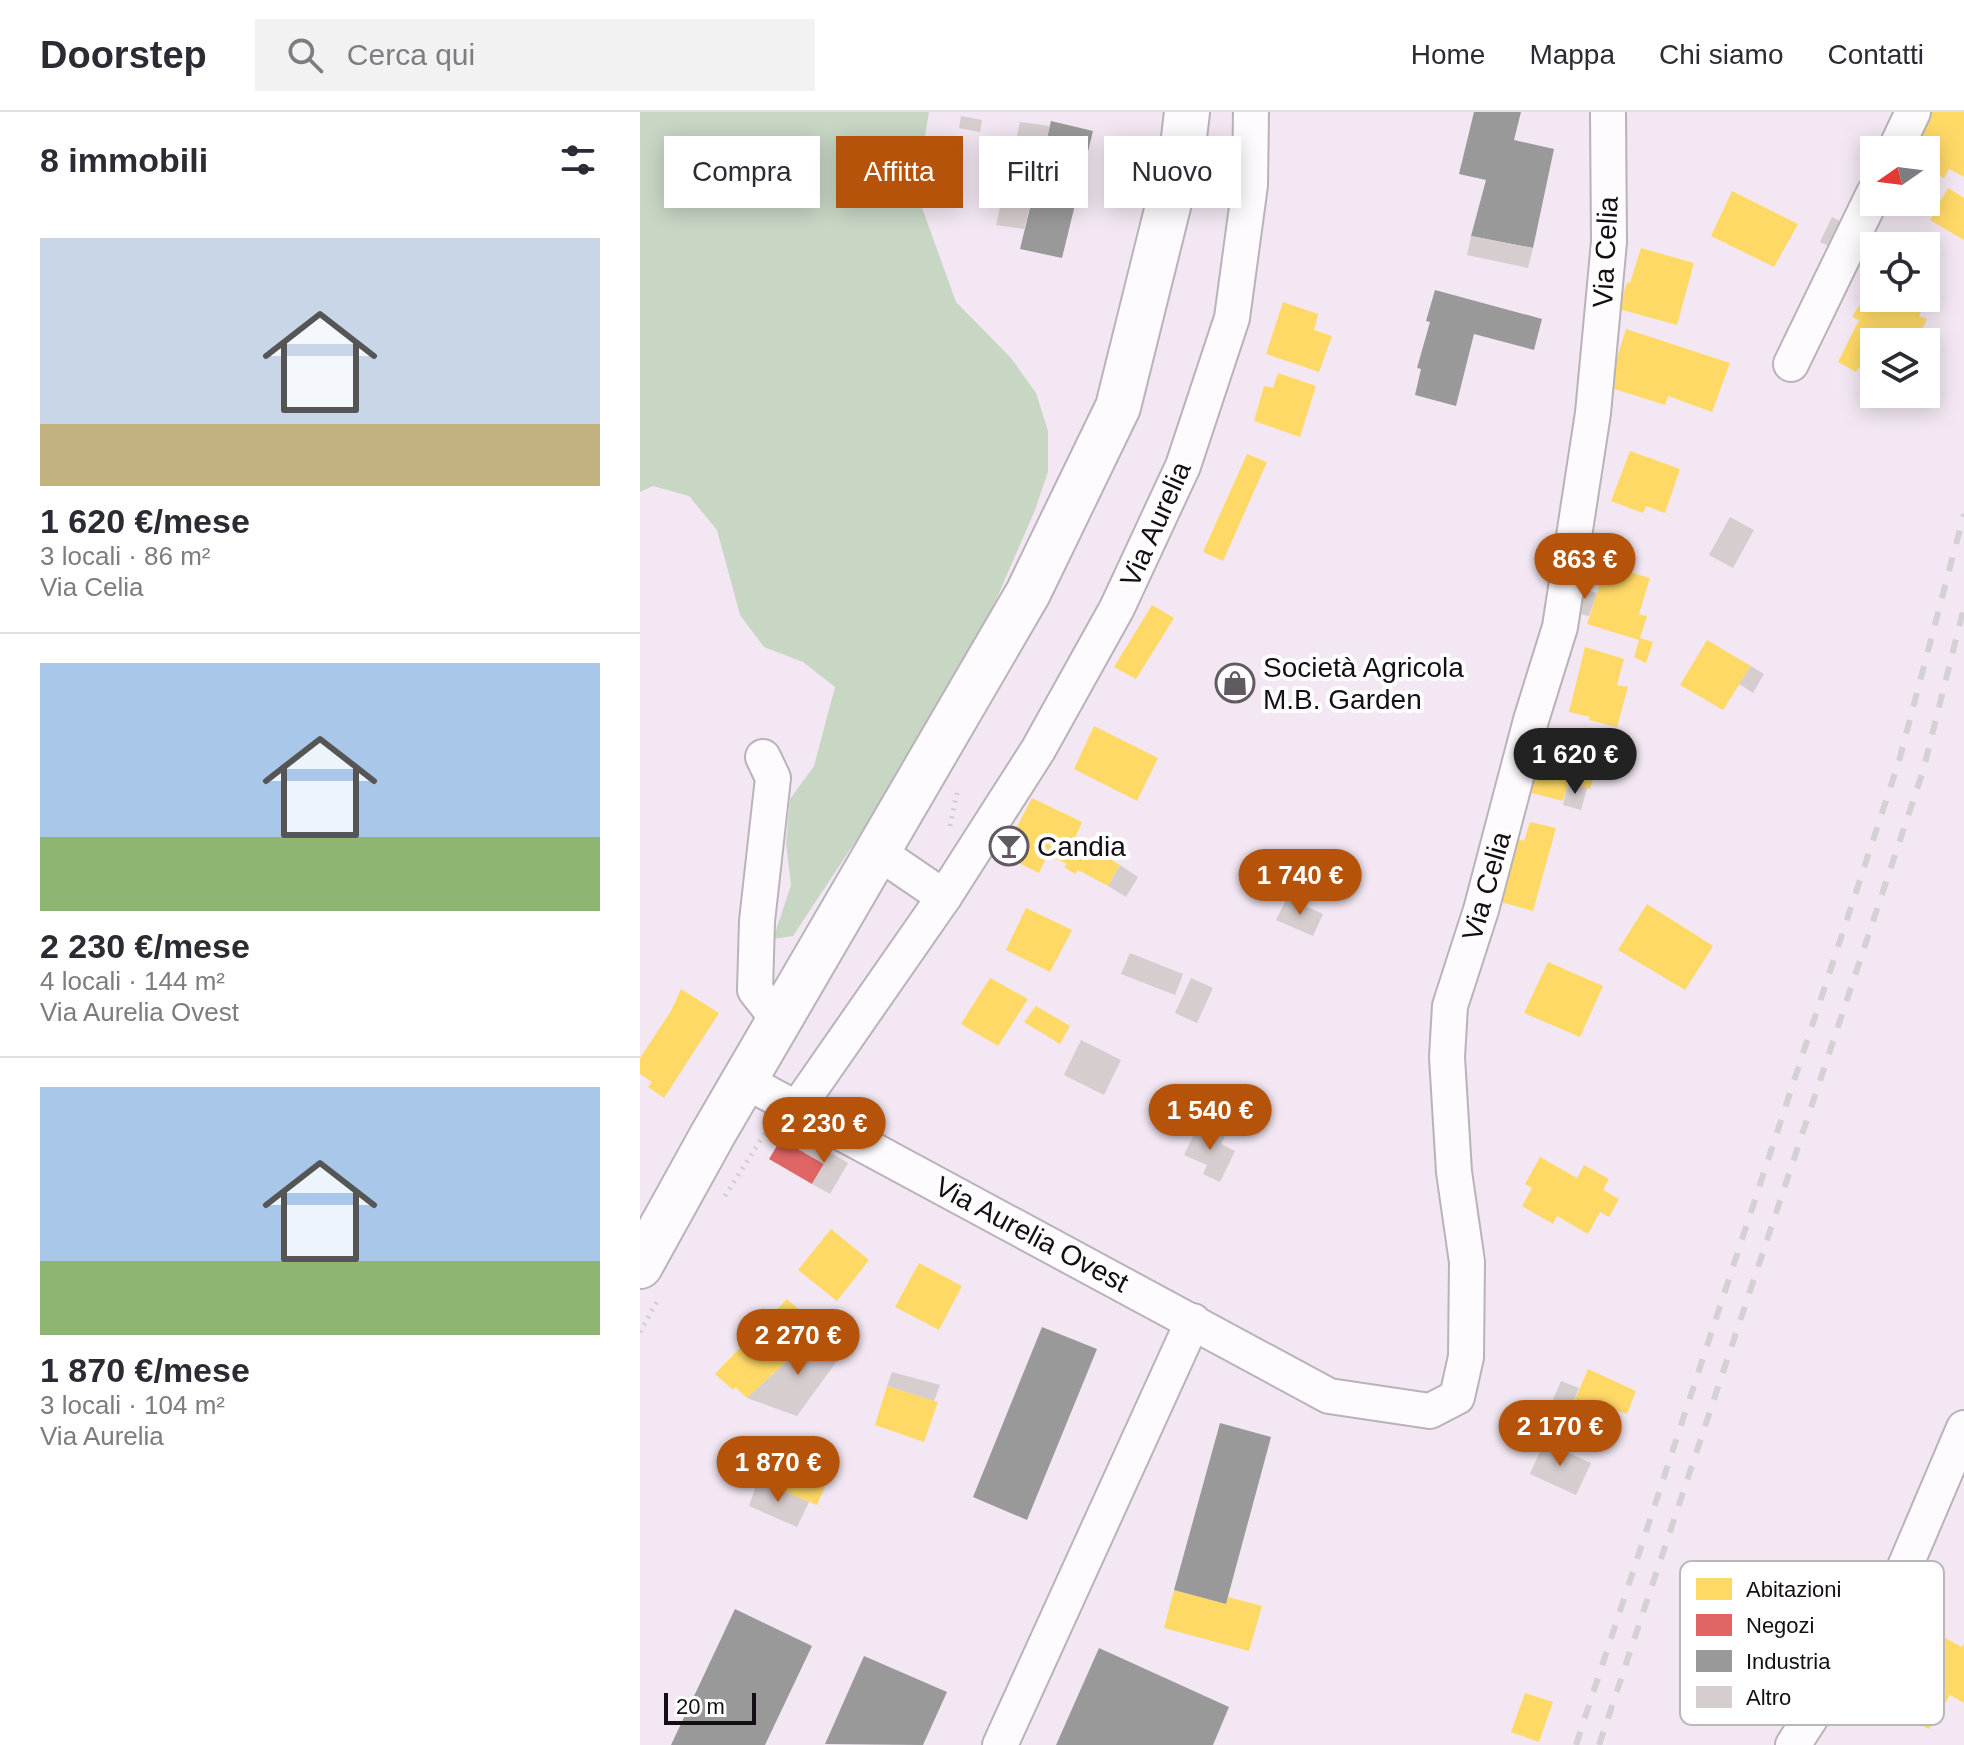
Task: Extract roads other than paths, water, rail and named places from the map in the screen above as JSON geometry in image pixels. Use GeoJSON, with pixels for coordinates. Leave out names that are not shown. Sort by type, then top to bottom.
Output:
{"type":"FeatureCollection","features":[{"type":"Feature","properties":{"kind":"main road"},"geometry":{"type":"LineString","coordinates":[[640,1266],[1028,593],[1118,407],[1183,146],[1187,112]]}},
{"type":"Feature","properties":{"kind":"street","name":"Via Aurelia"},"geometry":{"type":"LineString","coordinates":[[798,1107],[944,897],[1038,750],[1110,621],[1183,466],[1232,318],[1250,185],[1251,112]]}},
{"type":"Feature","properties":{"kind":"street","name":"Via Celia"},"geometry":{"type":"LineString","coordinates":[[1430,1411],[1457,1397],[1466,1357],[1467,1262],[1453,1158],[1447,1057],[1450,1006],[1481,910],[1531,720],[1560,627],[1593,413],[1609,242],[1608,112]]}},
{"type":"Feature","properties":{"kind":"street"},"geometry":{"type":"LineString","coordinates":[[1902,136],[1913,112]]}},
{"type":"Feature","properties":{"kind":"street"},"geometry":{"type":"LineString","coordinates":[[1791,364],[1863,216]]}},
{"type":"Feature","properties":{"kind":"street"},"geometry":{"type":"LineString","coordinates":[[763,757],[773,778],[757,921],[755,990],[780,1022]]}},
{"type":"Feature","properties":{"kind":"street"},"geometry":{"type":"LineString","coordinates":[[878,852],[944,897]]}},
{"type":"Feature","properties":{"kind":"street","name":"Via Aurelia Ovest"},"geometry":{"type":"LineString","coordinates":[[745,1081],[1329,1396],[1430,1411]]}},
{"type":"Feature","properties":{"kind":"street"},"geometry":{"type":"LineString","coordinates":[[1000,1745],[1193,1321]]}},
{"type":"Feature","properties":{"kind":"street"},"geometry":{"type":"LineString","coordinates":[[1907,1561],[1964,1428]]}},
{"type":"Feature","properties":{"kind":"street"},"geometry":{"type":"LineString","coordinates":[[1793,1745],[1806,1725]]}},
{"type":"Feature","properties":{"kind":"railway"},"geometry":{"type":"LineString","coordinates":[[1576,1745],[1899,761],[1964,514]]}},
{"type":"Feature","properties":{"kind":"railway"},"geometry":{"type":"LineString","coordinates":[[1599,1745],[1923,771],[1964,607]]}},
{"type":"Feature","properties":{"kind":"place","name":"Società Agricola M.B. Garden"},"geometry":{"type":"Point","coordinates":[1235,683]}},
{"type":"Feature","properties":{"kind":"place","name":"Candia"},"geometry":{"type":"Point","coordinates":[1009,846]}}]}
